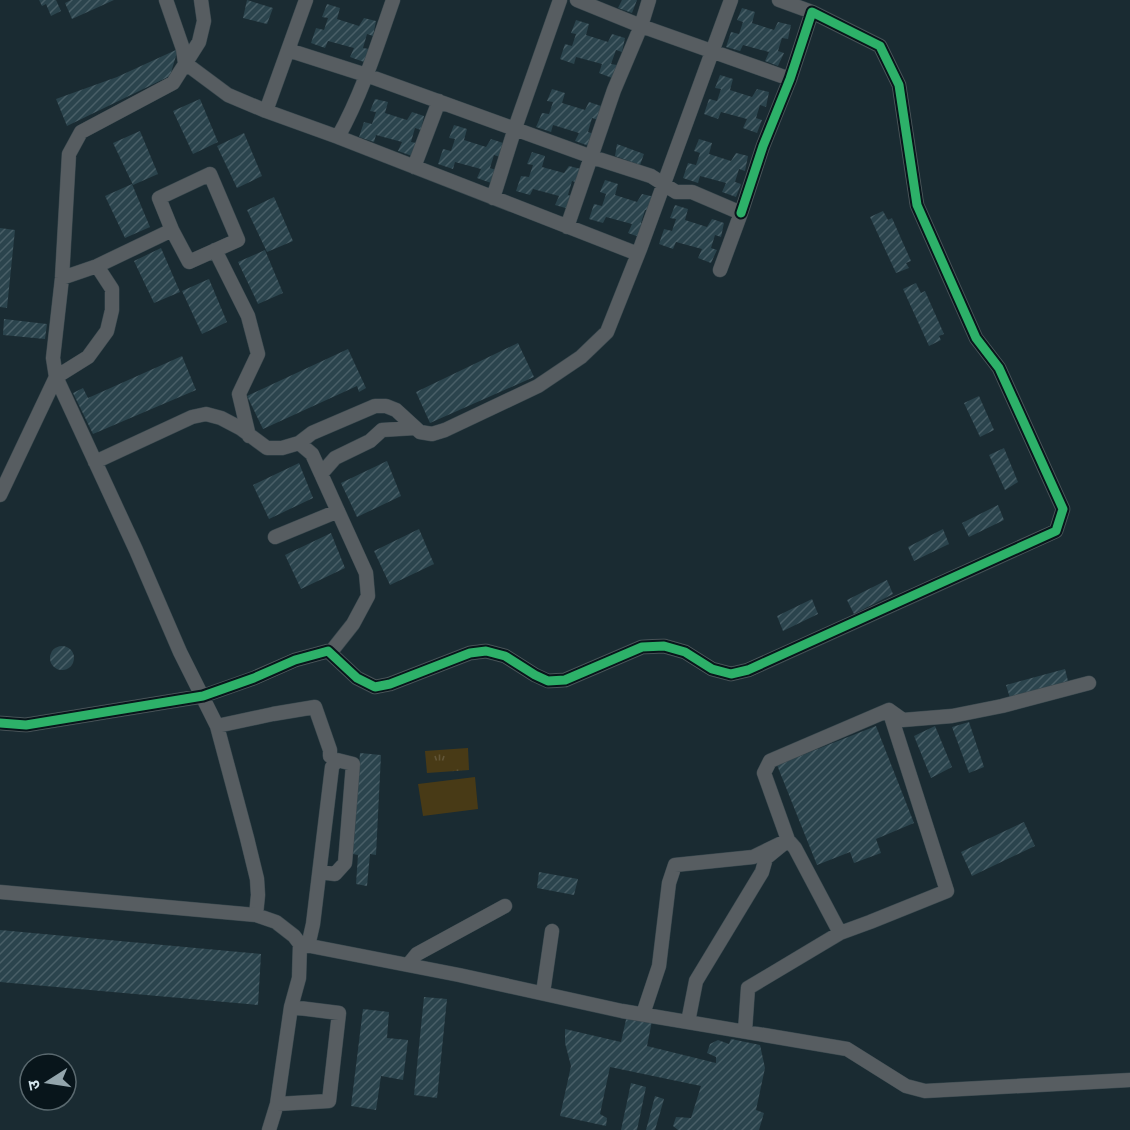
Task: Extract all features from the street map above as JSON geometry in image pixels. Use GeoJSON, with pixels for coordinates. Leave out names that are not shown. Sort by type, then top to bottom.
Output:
{"type":"FeatureCollection","features":[{"type":"Feature","properties":{"kind":"street"},"geometry":{"type":"LineString","coordinates":[[166,0],[183,49],[185,63],[228,94],[266,111],[638,254]]}},
{"type":"Feature","properties":{"kind":"street"},"geometry":{"type":"LineString","coordinates":[[201,0],[204,21],[199,42],[173,83],[81,132],[69,154],[62,278],[53,358],[56,377],[136,550],[180,652],[217,726],[256,879],[258,895],[256,915]]}},
{"type":"Feature","properties":{"kind":"street"},"geometry":{"type":"LineString","coordinates":[[266,111],[306,0]]}},
{"type":"Feature","properties":{"kind":"street"},"geometry":{"type":"LineString","coordinates":[[338,137],[366,75],[393,0]]}},
{"type":"Feature","properties":{"kind":"street"},"geometry":{"type":"LineString","coordinates":[[493,198],[560,0]]}},
{"type":"Feature","properties":{"kind":"street"},"geometry":{"type":"LineString","coordinates":[[577,0],[641,26],[789,79]]}},
{"type":"Feature","properties":{"kind":"street"},"geometry":{"type":"LineString","coordinates":[[567,227],[614,90],[641,26],[649,0]]}},
{"type":"Feature","properties":{"kind":"street"},"geometry":{"type":"LineString","coordinates":[[95,462],[192,417],[206,414],[221,418],[240,428],[267,448],[282,448],[299,443],[312,433],[375,406],[386,406],[396,410],[420,432],[432,434],[538,386],[581,357],[607,332],[731,0]]}},
{"type":"Feature","properties":{"kind":"street"},"geometry":{"type":"LineString","coordinates":[[0,723],[26,725],[203,696],[254,678],[295,660],[328,651],[357,678],[375,687],[390,684],[470,653],[486,651],[505,656],[548,681],[565,680],[642,648],[664,646],[685,652],[712,669],[730,674],[748,670],[1056,531],[1063,509],[999,368],[976,338],[917,205],[899,85],[880,46],[812,12],[779,0]]}},
{"type":"Feature","properties":{"kind":"street"},"geometry":{"type":"LineString","coordinates":[[720,270],[812,12]]}},
{"type":"Feature","properties":{"kind":"street"},"geometry":{"type":"LineString","coordinates":[[288,50],[366,75],[651,176],[676,192],[692,192],[741,213]]}},
{"type":"Feature","properties":{"kind":"street"},"geometry":{"type":"LineString","coordinates":[[414,166],[439,101]]}},
{"type":"Feature","properties":{"kind":"street"},"geometry":{"type":"LineString","coordinates":[[210,174],[238,240],[189,262],[172,230],[159,198],[210,174]]}},
{"type":"Feature","properties":{"kind":"street"},"geometry":{"type":"LineString","coordinates":[[62,278],[97,266],[172,230]]}},
{"type":"Feature","properties":{"kind":"street"},"geometry":{"type":"LineString","coordinates":[[215,250],[248,316],[258,354],[240,394],[249,436]]}},
{"type":"Feature","properties":{"kind":"street"},"geometry":{"type":"LineString","coordinates":[[0,495],[56,377],[88,357],[107,332],[112,310],[112,290],[97,266]]}},
{"type":"Feature","properties":{"kind":"street"},"geometry":{"type":"LineString","coordinates":[[321,474],[335,458],[370,441],[382,430],[415,428]]}},
{"type":"Feature","properties":{"kind":"street"},"geometry":{"type":"LineString","coordinates":[[299,443],[312,454],[366,573],[368,596],[353,624],[330,653]]}},
{"type":"Feature","properties":{"kind":"street"},"geometry":{"type":"LineString","coordinates":[[275,537],[338,511]]}},
{"type":"Feature","properties":{"kind":"street"},"geometry":{"type":"LineString","coordinates":[[889,710],[903,720],[952,716],[1002,706],[1089,683]]}},
{"type":"Feature","properties":{"kind":"street"},"geometry":{"type":"LineString","coordinates":[[217,726],[315,707],[330,756]]}},
{"type":"Feature","properties":{"kind":"street"},"geometry":{"type":"LineString","coordinates":[[840,933],[795,848],[788,840],[764,773],[770,761],[889,710]]}},
{"type":"Feature","properties":{"kind":"street"},"geometry":{"type":"LineString","coordinates":[[745,1031],[748,988],[840,933],[947,891],[889,710]]}},
{"type":"Feature","properties":{"kind":"street"},"geometry":{"type":"LineString","coordinates":[[269,1130],[277,1104],[291,1006],[299,978],[304,945],[313,924],[332,767],[337,760],[353,764],[345,863],[335,874],[320,872]]}},
{"type":"Feature","properties":{"kind":"street"},"geometry":{"type":"LineString","coordinates":[[643,1014],[659,966],[669,883],[675,865],[753,857],[788,840]]}},
{"type":"Feature","properties":{"kind":"street"},"geometry":{"type":"LineString","coordinates":[[688,1022],[696,981],[762,872],[766,858],[788,840]]}},
{"type":"Feature","properties":{"kind":"street"},"geometry":{"type":"LineString","coordinates":[[0,892],[256,915],[276,922],[304,945],[643,1014],[847,1049],[906,1086],[925,1091],[1130,1080]]}},
{"type":"Feature","properties":{"kind":"street"},"geometry":{"type":"LineString","coordinates":[[408,965],[417,954],[505,906]]}},
{"type":"Feature","properties":{"kind":"street"},"geometry":{"type":"LineString","coordinates":[[543,993],[552,931]]}},
{"type":"Feature","properties":{"kind":"street"},"geometry":{"type":"LineString","coordinates":[[277,1104],[329,1101],[339,1012],[291,1006]]}},
{"type":"Feature","properties":{"kind":"green space"},"geometry":{"type":"Polygon","coordinates":[[[468,748],[469,770],[427,773],[425,751],[468,748]]]}},
{"type":"Feature","properties":{"kind":"green space"},"geometry":{"type":"Polygon","coordinates":[[[475,777],[478,809],[423,816],[418,784],[475,777]]]}},
{"type":"Feature","properties":{"kind":"building"},"geometry":{"type":"Polygon","coordinates":[[[39,0],[56,0],[61,11],[51,16],[46,4],[42,6],[39,0]]]}},
{"type":"Feature","properties":{"kind":"building"},"geometry":{"type":"Polygon","coordinates":[[[71,0],[114,0],[72,19],[65,3],[71,0]]]}},
{"type":"Feature","properties":{"kind":"building"},"geometry":{"type":"Polygon","coordinates":[[[247,0],[273,8],[267,24],[243,18],[247,0]]]}},
{"type":"Feature","properties":{"kind":"building"},"geometry":{"type":"Polygon","coordinates":[[[622,0],[637,0],[632,13],[618,8],[622,0]]]}},
{"type":"Feature","properties":{"kind":"building"},"geometry":{"type":"Polygon","coordinates":[[[327,4],[340,8],[337,19],[359,26],[364,18],[376,21],[373,36],[367,34],[363,48],[369,49],[364,62],[350,57],[354,48],[328,41],[325,48],[311,43],[316,28],[324,30],[328,18],[322,17],[327,4]]]}},
{"type":"Feature","properties":{"kind":"building"},"geometry":{"type":"Polygon","coordinates":[[[742,8],[755,12],[752,23],[774,30],[778,22],[791,25],[788,39],[782,38],[778,51],[784,53],[778,66],[765,61],[769,52],[743,45],[740,51],[726,47],[731,32],[739,34],[743,22],[737,20],[742,8]]]}},
{"type":"Feature","properties":{"kind":"building"},"geometry":{"type":"Polygon","coordinates":[[[576,20],[589,24],[586,35],[608,42],[612,34],[625,38],[622,52],[616,50],[611,64],[617,65],[612,78],[599,73],[602,64],[576,57],[574,64],[560,59],[565,44],[572,46],[576,34],[571,33],[576,20]]]}},
{"type":"Feature","properties":{"kind":"building"},"geometry":{"type":"Polygon","coordinates":[[[178,49],[170,76],[67,126],[56,99],[117,77],[178,49]]]}},
{"type":"Feature","properties":{"kind":"building"},"geometry":{"type":"Polygon","coordinates":[[[720,75],[733,79],[730,90],[752,97],[757,89],[769,92],[766,107],[760,105],[756,118],[762,120],[757,133],[743,128],[747,119],[721,112],[718,119],[704,114],[709,99],[717,101],[721,89],[715,88],[720,75]]]}},
{"type":"Feature","properties":{"kind":"building"},"geometry":{"type":"Polygon","coordinates":[[[552,89],[565,93],[562,103],[585,110],[589,102],[601,106],[598,120],[592,118],[588,132],[594,134],[589,146],[575,141],[579,133],[553,125],[551,132],[536,127],[542,113],[549,114],[553,102],[547,101],[552,89]]]}},
{"type":"Feature","properties":{"kind":"building"},"geometry":{"type":"Polygon","coordinates":[[[200,99],[218,142],[193,154],[173,111],[200,99]]]}},
{"type":"Feature","properties":{"kind":"building"},"geometry":{"type":"Polygon","coordinates":[[[375,99],[388,102],[385,113],[407,120],[412,112],[424,116],[421,130],[415,128],[411,142],[417,143],[412,156],[398,151],[402,142],[376,135],[374,142],[359,137],[364,122],[372,124],[376,112],[370,111],[375,99]]]}},
{"type":"Feature","properties":{"kind":"building"},"geometry":{"type":"Polygon","coordinates":[[[454,125],[467,129],[464,140],[486,147],[491,139],[503,143],[500,157],[494,155],[490,168],[496,170],[491,183],[477,178],[481,169],[455,162],[453,169],[438,164],[443,149],[451,151],[455,139],[449,138],[454,125]]]}},
{"type":"Feature","properties":{"kind":"building"},"geometry":{"type":"Polygon","coordinates":[[[140,131],[158,174],[133,185],[113,143],[140,131]]]}},
{"type":"Feature","properties":{"kind":"building"},"geometry":{"type":"Polygon","coordinates":[[[244,133],[262,176],[237,188],[217,146],[244,133]]]}},
{"type":"Feature","properties":{"kind":"building"},"geometry":{"type":"Polygon","coordinates":[[[699,139],[712,143],[709,154],[731,161],[736,153],[748,156],[745,171],[739,169],[735,182],[741,184],[736,197],[722,192],[726,183],[700,176],[698,183],[683,178],[688,163],[696,165],[700,153],[694,151],[699,139]]]}},
{"type":"Feature","properties":{"kind":"building"},"geometry":{"type":"Polygon","coordinates":[[[617,144],[644,154],[640,165],[615,156],[617,144]]]}},
{"type":"Feature","properties":{"kind":"building"},"geometry":{"type":"Polygon","coordinates":[[[532,152],[545,156],[542,167],[564,173],[569,166],[581,169],[578,183],[572,181],[568,195],[574,197],[569,209],[555,205],[559,196],[533,189],[530,195],[516,191],[521,176],[529,177],[533,165],[527,164],[532,152]]]}},
{"type":"Feature","properties":{"kind":"building"},"geometry":{"type":"Polygon","coordinates":[[[605,180],[618,184],[615,195],[637,202],[642,194],[655,197],[651,211],[645,210],[641,223],[647,225],[642,238],[628,233],[632,224],[606,217],[603,223],[589,219],[594,204],[602,206],[606,194],[600,192],[605,180]]]}},
{"type":"Feature","properties":{"kind":"building"},"geometry":{"type":"Polygon","coordinates":[[[132,184],[150,227],[125,238],[105,196],[132,184]]]}},
{"type":"Feature","properties":{"kind":"building"},"geometry":{"type":"Polygon","coordinates":[[[274,197],[293,241],[267,252],[247,210],[274,197]]]}},
{"type":"Feature","properties":{"kind":"building"},"geometry":{"type":"Polygon","coordinates":[[[675,205],[688,209],[685,220],[707,227],[712,219],[724,223],[721,237],[715,235],[711,248],[717,250],[711,263],[698,258],[702,249],[676,242],[673,249],[659,244],[664,229],[672,231],[676,219],[670,218],[675,205]]]}},
{"type":"Feature","properties":{"kind":"building"},"geometry":{"type":"Polygon","coordinates":[[[883,211],[888,220],[892,218],[911,261],[906,263],[909,268],[896,273],[870,217],[883,211]]]}},
{"type":"Feature","properties":{"kind":"building"},"geometry":{"type":"Polygon","coordinates":[[[0,228],[15,230],[7,308],[0,307],[0,228]]]}},
{"type":"Feature","properties":{"kind":"building"},"geometry":{"type":"Polygon","coordinates":[[[161,248],[180,292],[154,303],[134,261],[161,248]]]}},
{"type":"Feature","properties":{"kind":"building"},"geometry":{"type":"Polygon","coordinates":[[[265,250],[283,293],[258,304],[238,262],[265,250]]]}},
{"type":"Feature","properties":{"kind":"building"},"geometry":{"type":"Polygon","coordinates":[[[209,279],[227,322],[202,334],[182,291],[209,279]]]}},
{"type":"Feature","properties":{"kind":"building"},"geometry":{"type":"Polygon","coordinates":[[[916,283],[921,293],[925,291],[944,334],[939,336],[941,340],[929,346],[903,289],[916,283]]]}},
{"type":"Feature","properties":{"kind":"building"},"geometry":{"type":"Polygon","coordinates":[[[4,319],[47,324],[45,339],[3,335],[4,319]]]}},
{"type":"Feature","properties":{"kind":"building"},"geometry":{"type":"Polygon","coordinates":[[[518,343],[534,377],[430,423],[416,392],[518,343]]]}},
{"type":"Feature","properties":{"kind":"building"},"geometry":{"type":"Polygon","coordinates":[[[348,349],[366,388],[359,392],[357,386],[263,429],[247,396],[348,349]]]}},
{"type":"Feature","properties":{"kind":"building"},"geometry":{"type":"Polygon","coordinates":[[[182,356],[196,390],[93,434],[73,393],[83,388],[88,398],[182,356]]]}},
{"type":"Feature","properties":{"kind":"building"},"geometry":{"type":"Polygon","coordinates":[[[979,396],[994,430],[980,437],[964,403],[979,396]]]}},
{"type":"Feature","properties":{"kind":"building"},"geometry":{"type":"Polygon","coordinates":[[[1004,448],[1018,482],[1005,490],[989,455],[1004,448]]]}},
{"type":"Feature","properties":{"kind":"building"},"geometry":{"type":"Polygon","coordinates":[[[387,461],[401,496],[357,517],[341,483],[387,461]]]}},
{"type":"Feature","properties":{"kind":"building"},"geometry":{"type":"Polygon","coordinates":[[[299,463],[313,498],[269,519],[253,485],[299,463]]]}},
{"type":"Feature","properties":{"kind":"building"},"geometry":{"type":"Polygon","coordinates":[[[998,505],[1004,520],[969,537],[962,523],[998,505]]]}},
{"type":"Feature","properties":{"kind":"building"},"geometry":{"type":"Polygon","coordinates":[[[419,529],[434,564],[390,585],[374,551],[419,529]]]}},
{"type":"Feature","properties":{"kind":"building"},"geometry":{"type":"Polygon","coordinates":[[[943,529],[949,544],[914,561],[908,547],[943,529]]]}},
{"type":"Feature","properties":{"kind":"building"},"geometry":{"type":"Polygon","coordinates":[[[331,533],[345,568],[301,589],[285,555],[331,533]]]}},
{"type":"Feature","properties":{"kind":"building"},"geometry":{"type":"Polygon","coordinates":[[[887,580],[893,594],[854,614],[847,600],[887,580]]]}},
{"type":"Feature","properties":{"kind":"building"},"geometry":{"type":"Polygon","coordinates":[[[812,599],[818,614],[783,631],[777,616],[812,599]]]}},
{"type":"Feature","properties":{"kind":"building"},"geometry":{"type":"Polygon","coordinates":[[[62,646],[70,650],[74,658],[70,666],[62,670],[54,666],[50,658],[54,650],[62,646]]]}},
{"type":"Feature","properties":{"kind":"building"},"geometry":{"type":"Polygon","coordinates":[[[1065,669],[1068,681],[1010,698],[1006,685],[1065,669]]]}},
{"type":"Feature","properties":{"kind":"building"},"geometry":{"type":"Polygon","coordinates":[[[969,722],[984,767],[969,773],[952,727],[969,722]]]}},
{"type":"Feature","properties":{"kind":"building"},"geometry":{"type":"Polygon","coordinates":[[[876,726],[914,823],[876,839],[881,853],[854,863],[850,852],[817,865],[777,765],[876,726]]]}},
{"type":"Feature","properties":{"kind":"building"},"geometry":{"type":"Polygon","coordinates":[[[935,726],[952,767],[931,778],[914,736],[935,726]]]}},
{"type":"Feature","properties":{"kind":"building"},"geometry":{"type":"Polygon","coordinates":[[[360,753],[381,755],[376,855],[370,854],[367,886],[356,884],[358,855],[353,854],[360,753]]]}},
{"type":"Feature","properties":{"kind":"building"},"geometry":{"type":"Polygon","coordinates":[[[1024,822],[1035,846],[972,876],[961,852],[1024,822]]]}},
{"type":"Feature","properties":{"kind":"building"},"geometry":{"type":"Polygon","coordinates":[[[539,872],[578,879],[574,895],[537,888],[539,872]]]}},
{"type":"Feature","properties":{"kind":"building"},"geometry":{"type":"Polygon","coordinates":[[[0,930],[261,954],[258,1005],[0,982],[0,930]]]}},
{"type":"Feature","properties":{"kind":"building"},"geometry":{"type":"Polygon","coordinates":[[[424,997],[447,999],[437,1098],[414,1095],[424,997]]]}},
{"type":"Feature","properties":{"kind":"building"},"geometry":{"type":"Polygon","coordinates":[[[363,1009],[389,1012],[387,1038],[408,1040],[403,1080],[381,1076],[376,1110],[351,1106],[363,1009]]]}},
{"type":"Feature","properties":{"kind":"building"},"geometry":{"type":"Polygon","coordinates":[[[627,1015],[652,1021],[647,1046],[716,1063],[716,1057],[707,1053],[710,1044],[718,1040],[729,1044],[731,1039],[760,1045],[765,1068],[756,1110],[764,1113],[759,1130],[678,1130],[673,1126],[676,1117],[691,1118],[701,1086],[610,1067],[600,1114],[607,1118],[606,1126],[560,1116],[571,1066],[565,1043],[565,1029],[621,1042],[627,1015]]]}},
{"type":"Feature","properties":{"kind":"building"},"geometry":{"type":"Polygon","coordinates":[[[631,1083],[646,1087],[637,1130],[621,1130],[631,1083]]]}},
{"type":"Feature","properties":{"kind":"building"},"geometry":{"type":"Polygon","coordinates":[[[655,1096],[664,1099],[655,1130],[646,1130],[655,1096]]]}},
{"type":"Feature","properties":{"kind":"cycle path"},"geometry":{"type":"LineString","coordinates":[[0,723],[26,725],[203,696],[254,678],[295,660],[328,651],[357,678],[375,687],[390,684],[470,653],[486,651],[505,656],[548,681],[565,680],[642,647],[664,646],[685,652],[712,669],[731,674],[748,670],[1056,531],[1063,509],[999,368],[976,338],[917,205],[899,85],[880,46],[812,12],[741,213]]}}]}
